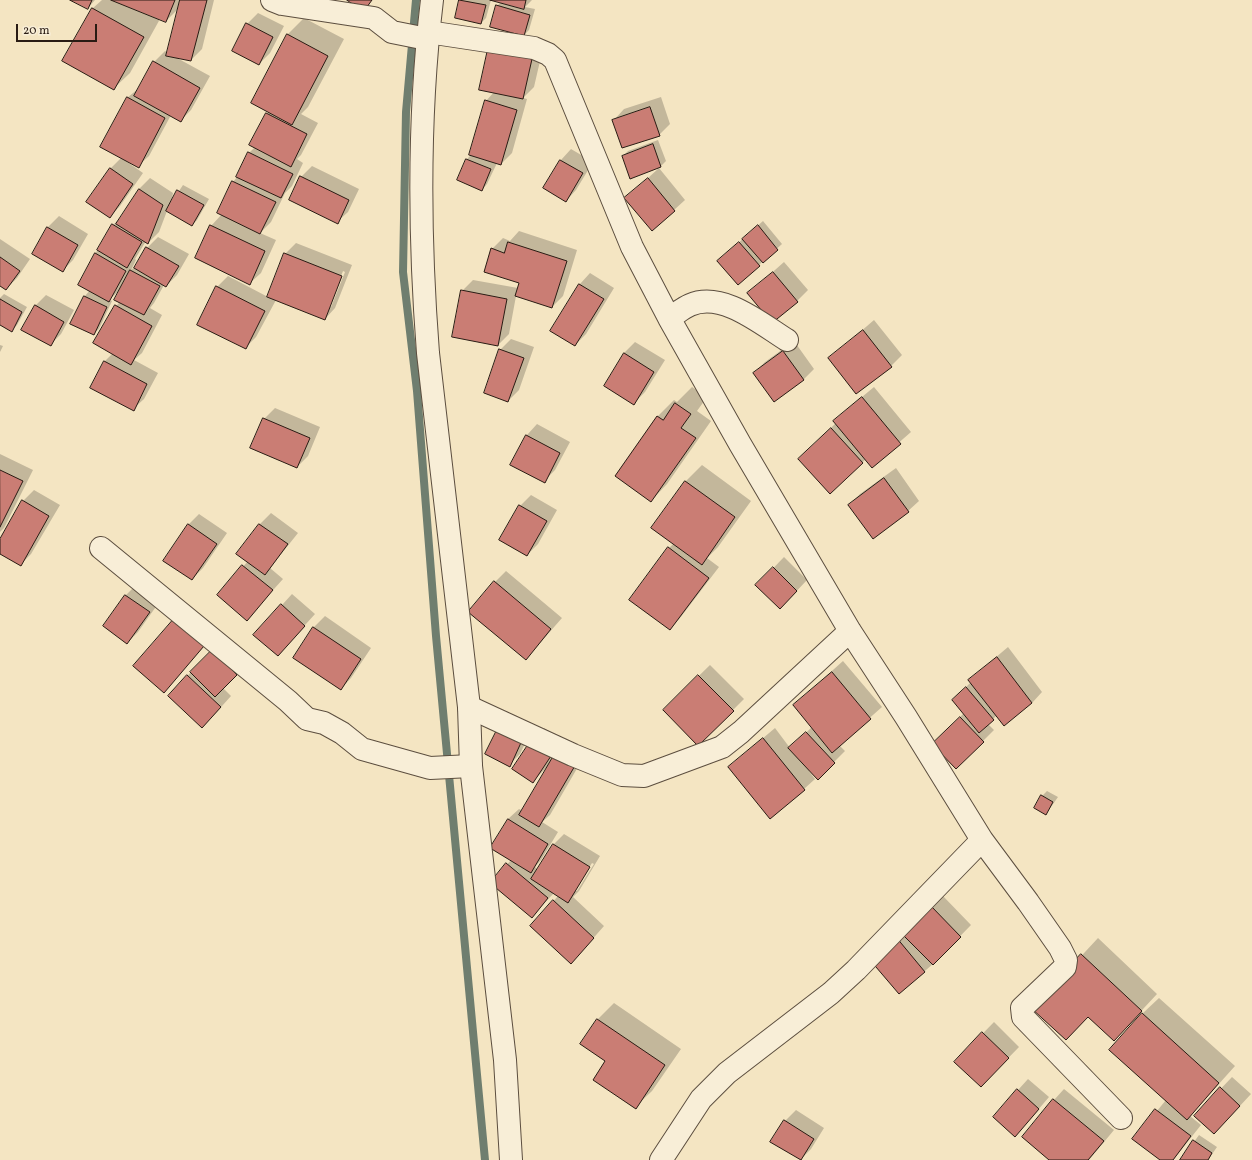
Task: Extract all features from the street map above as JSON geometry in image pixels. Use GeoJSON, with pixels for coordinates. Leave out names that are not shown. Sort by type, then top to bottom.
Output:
{"type":"FeatureCollection","features":[{"type":"Feature","properties":{"kind":"street"},"geometry":{"type":"LineString","coordinates":[[272,0],[282,4],[374,18],[392,32],[534,48],[548,54],[555,60],[632,246],[669,318],[740,444],[850,631],[906,717],[982,840],[1028,902],[1060,948],[1066,960],[1065,967],[1058,976],[1022,1008],[1023,1017],[1121,1118]]}},
{"type":"Feature","properties":{"kind":"street"},"geometry":{"type":"LineString","coordinates":[[432,0],[424,36],[422,173],[422,259],[424,297],[428,353],[469,707],[465,766],[505,1060],[511,1160]]}},
{"type":"Feature","properties":{"kind":"street"},"geometry":{"type":"LineString","coordinates":[[669,318],[690,305],[714,301],[730,305],[787,340]]}},
{"type":"Feature","properties":{"kind":"street"},"geometry":{"type":"LineString","coordinates":[[101,548],[288,701],[307,719],[324,724],[342,733],[362,749],[430,768],[465,766]]}},
{"type":"Feature","properties":{"kind":"street"},"geometry":{"type":"LineString","coordinates":[[469,707],[573,755],[622,775],[644,776],[722,747],[741,732],[850,631]]}},
{"type":"Feature","properties":{"kind":"street"},"geometry":{"type":"LineString","coordinates":[[661,1160],[701,1099],[727,1073],[831,993],[856,970],[982,840]]}},
{"type":"Feature","properties":{"kind":"building"},"geometry":{"type":"Polygon","coordinates":[[[70,0],[92,0],[88,9],[70,0]]]}},
{"type":"Feature","properties":{"kind":"building"},"geometry":{"type":"Polygon","coordinates":[[[111,0],[175,0],[166,22],[111,0]]]}},
{"type":"Feature","properties":{"kind":"building"},"geometry":{"type":"Polygon","coordinates":[[[180,0],[207,0],[191,61],[166,56],[180,0]]]}},
{"type":"Feature","properties":{"kind":"building"},"geometry":{"type":"Polygon","coordinates":[[[347,0],[372,0],[364,11],[347,0]]]}},
{"type":"Feature","properties":{"kind":"building"},"geometry":{"type":"Polygon","coordinates":[[[459,0],[486,5],[481,24],[455,18],[459,0]]]}},
{"type":"Feature","properties":{"kind":"building"},"geometry":{"type":"Polygon","coordinates":[[[490,0],[526,0],[524,9],[490,0]]]}},
{"type":"Feature","properties":{"kind":"building"},"geometry":{"type":"Polygon","coordinates":[[[496,5],[530,15],[524,36],[490,27],[496,5]]]}},
{"type":"Feature","properties":{"kind":"building"},"geometry":{"type":"Polygon","coordinates":[[[92,8],[144,37],[114,90],[62,61],[92,8]]]}},
{"type":"Feature","properties":{"kind":"building"},"geometry":{"type":"Polygon","coordinates":[[[246,23],[273,37],[259,65],[232,51],[246,23]]]}},
{"type":"Feature","properties":{"kind":"building"},"geometry":{"type":"Polygon","coordinates":[[[287,34],[328,56],[292,125],[251,103],[287,34]]]}},
{"type":"Feature","properties":{"kind":"building"},"geometry":{"type":"Polygon","coordinates":[[[488,49],[532,59],[523,99],[479,90],[488,49]]]}},
{"type":"Feature","properties":{"kind":"building"},"geometry":{"type":"Polygon","coordinates":[[[153,61],[200,88],[181,122],[134,96],[153,61]]]}},
{"type":"Feature","properties":{"kind":"building"},"geometry":{"type":"Polygon","coordinates":[[[127,97],[165,118],[139,168],[100,147],[127,97]]]}},
{"type":"Feature","properties":{"kind":"building"},"geometry":{"type":"Polygon","coordinates":[[[485,100],[517,110],[501,165],[469,155],[485,100]]]}},
{"type":"Feature","properties":{"kind":"building"},"geometry":{"type":"Polygon","coordinates":[[[650,107],[660,136],[622,148],[612,120],[650,107]]]}},
{"type":"Feature","properties":{"kind":"building"},"geometry":{"type":"Polygon","coordinates":[[[266,113],[307,134],[291,167],[249,145],[266,113]]]}},
{"type":"Feature","properties":{"kind":"building"},"geometry":{"type":"Polygon","coordinates":[[[653,144],[661,167],[630,179],[622,156],[653,144]]]}},
{"type":"Feature","properties":{"kind":"building"},"geometry":{"type":"Polygon","coordinates":[[[248,152],[293,174],[281,198],[236,177],[248,152]]]}},
{"type":"Feature","properties":{"kind":"building"},"geometry":{"type":"Polygon","coordinates":[[[466,159],[491,169],[482,191],[457,180],[466,159]]]}},
{"type":"Feature","properties":{"kind":"building"},"geometry":{"type":"Polygon","coordinates":[[[560,160],[583,173],[566,202],[543,188],[560,160]]]}},
{"type":"Feature","properties":{"kind":"building"},"geometry":{"type":"Polygon","coordinates":[[[110,168],[133,184],[110,218],[86,202],[110,168]]]}},
{"type":"Feature","properties":{"kind":"building"},"geometry":{"type":"Polygon","coordinates":[[[300,176],[349,200],[338,224],[289,200],[300,176]]]}},
{"type":"Feature","properties":{"kind":"building"},"geometry":{"type":"Polygon","coordinates":[[[648,178],[675,211],[652,231],[624,198],[648,178]]]}},
{"type":"Feature","properties":{"kind":"building"},"geometry":{"type":"Polygon","coordinates":[[[232,181],[276,202],[260,234],[217,213],[232,181]]]}},
{"type":"Feature","properties":{"kind":"building"},"geometry":{"type":"Polygon","coordinates":[[[139,189],[163,205],[148,244],[116,224],[139,189]]]}},
{"type":"Feature","properties":{"kind":"building"},"geometry":{"type":"Polygon","coordinates":[[[177,190],[204,205],[192,226],[166,211],[177,190]]]}},
{"type":"Feature","properties":{"kind":"building"},"geometry":{"type":"Polygon","coordinates":[[[112,224],[142,242],[127,268],[97,250],[112,224]]]}},
{"type":"Feature","properties":{"kind":"building"},"geometry":{"type":"Polygon","coordinates":[[[210,225],[265,251],[250,285],[195,258],[210,225]]]}},
{"type":"Feature","properties":{"kind":"building"},"geometry":{"type":"Polygon","coordinates":[[[758,225],[778,250],[763,263],[742,239],[758,225]]]}},
{"type":"Feature","properties":{"kind":"building"},"geometry":{"type":"Polygon","coordinates":[[[47,227],[78,245],[63,272],[32,254],[47,227]]]}},
{"type":"Feature","properties":{"kind":"building"},"geometry":{"type":"Polygon","coordinates":[[[508,242],[567,261],[552,308],[515,296],[519,283],[484,272],[491,248],[504,253],[508,242]]]}},
{"type":"Feature","properties":{"kind":"building"},"geometry":{"type":"Polygon","coordinates":[[[739,242],[760,266],[738,285],[717,261],[739,242]]]}},
{"type":"Feature","properties":{"kind":"building"},"geometry":{"type":"Polygon","coordinates":[[[146,247],[179,266],[166,287],[134,268],[146,247]]]}},
{"type":"Feature","properties":{"kind":"building"},"geometry":{"type":"Polygon","coordinates":[[[95,253],[126,271],[109,302],[78,285],[95,253]]]}},
{"type":"Feature","properties":{"kind":"building"},"geometry":{"type":"Polygon","coordinates":[[[284,253],[342,276],[325,320],[267,297],[284,253]]]}},
{"type":"Feature","properties":{"kind":"building"},"geometry":{"type":"Polygon","coordinates":[[[0,257],[20,271],[6,290],[0,286],[0,257]]]}},
{"type":"Feature","properties":{"kind":"building"},"geometry":{"type":"Polygon","coordinates":[[[130,270],[160,286],[144,315],[114,300],[130,270]]]}},
{"type":"Feature","properties":{"kind":"building"},"geometry":{"type":"Polygon","coordinates":[[[773,272],[798,302],[772,323],[747,293],[773,272]]]}},
{"type":"Feature","properties":{"kind":"building"},"geometry":{"type":"Polygon","coordinates":[[[579,284],[604,299],[575,346],[550,331],[579,284]]]}},
{"type":"Feature","properties":{"kind":"building"},"geometry":{"type":"Polygon","coordinates":[[[216,286],[265,311],[246,349],[197,325],[216,286]]]}},
{"type":"Feature","properties":{"kind":"building"},"geometry":{"type":"Polygon","coordinates":[[[461,290],[507,299],[498,346],[452,337],[461,290]]]}},
{"type":"Feature","properties":{"kind":"building"},"geometry":{"type":"Polygon","coordinates":[[[84,296],[107,307],[94,335],[70,324],[84,296]]]}},
{"type":"Feature","properties":{"kind":"building"},"geometry":{"type":"Polygon","coordinates":[[[0,299],[22,312],[12,332],[0,325],[0,299]]]}},
{"type":"Feature","properties":{"kind":"building"},"geometry":{"type":"Polygon","coordinates":[[[35,305],[64,322],[51,346],[21,330],[35,305]]]}},
{"type":"Feature","properties":{"kind":"building"},"geometry":{"type":"Polygon","coordinates":[[[115,305],[152,326],[131,365],[93,343],[115,305]]]}},
{"type":"Feature","properties":{"kind":"building"},"geometry":{"type":"Polygon","coordinates":[[[863,330],[892,367],[856,394],[828,358],[863,330]]]}},
{"type":"Feature","properties":{"kind":"building"},"geometry":{"type":"Polygon","coordinates":[[[499,349],[524,358],[508,402],[484,393],[499,349]]]}},
{"type":"Feature","properties":{"kind":"building"},"geometry":{"type":"Polygon","coordinates":[[[783,351],[804,380],[774,402],[753,373],[783,351]]]}},
{"type":"Feature","properties":{"kind":"building"},"geometry":{"type":"Polygon","coordinates":[[[624,353],[654,372],[634,405],[604,386],[624,353]]]}},
{"type":"Feature","properties":{"kind":"building"},"geometry":{"type":"Polygon","coordinates":[[[104,361],[147,384],[134,411],[90,388],[104,361]]]}},
{"type":"Feature","properties":{"kind":"building"},"geometry":{"type":"Polygon","coordinates":[[[862,397],[901,444],[872,468],[833,421],[862,397]]]}},
{"type":"Feature","properties":{"kind":"building"},"geometry":{"type":"Polygon","coordinates":[[[675,403],[691,414],[681,428],[696,438],[651,502],[615,476],[657,416],[663,420],[675,403]]]}},
{"type":"Feature","properties":{"kind":"building"},"geometry":{"type":"Polygon","coordinates":[[[263,418],[310,438],[297,468],[250,448],[263,418]]]}},
{"type":"Feature","properties":{"kind":"building"},"geometry":{"type":"Polygon","coordinates":[[[831,428],[863,463],[830,494],[798,459],[831,428]]]}},
{"type":"Feature","properties":{"kind":"building"},"geometry":{"type":"Polygon","coordinates":[[[526,435],[560,453],[545,483],[510,465],[526,435]]]}},
{"type":"Feature","properties":{"kind":"building"},"geometry":{"type":"Polygon","coordinates":[[[0,470],[23,481],[0,527],[0,470]]]}},
{"type":"Feature","properties":{"kind":"building"},"geometry":{"type":"Polygon","coordinates":[[[884,478],[909,512],[873,539],[848,505],[884,478]]]}},
{"type":"Feature","properties":{"kind":"building"},"geometry":{"type":"Polygon","coordinates":[[[685,481],[735,517],[702,565],[651,528],[685,481]]]}},
{"type":"Feature","properties":{"kind":"building"},"geometry":{"type":"Polygon","coordinates":[[[22,500],[49,516],[21,566],[0,554],[0,539],[22,500]]]}},
{"type":"Feature","properties":{"kind":"building"},"geometry":{"type":"Polygon","coordinates":[[[519,505],[547,521],[527,556],[499,540],[519,505]]]}},
{"type":"Feature","properties":{"kind":"building"},"geometry":{"type":"Polygon","coordinates":[[[188,524],[217,544],[192,580],[163,561],[188,524]]]}},
{"type":"Feature","properties":{"kind":"building"},"geometry":{"type":"Polygon","coordinates":[[[259,524],[288,544],[265,575],[236,554],[259,524]]]}},
{"type":"Feature","properties":{"kind":"building"},"geometry":{"type":"Polygon","coordinates":[[[668,547],[709,578],[670,630],[629,600],[668,547]]]}},
{"type":"Feature","properties":{"kind":"building"},"geometry":{"type":"Polygon","coordinates":[[[242,565],[273,590],[247,621],[217,595],[242,565]]]}},
{"type":"Feature","properties":{"kind":"building"},"geometry":{"type":"Polygon","coordinates":[[[773,567],[797,591],[780,609],[755,585],[773,567]]]}},
{"type":"Feature","properties":{"kind":"building"},"geometry":{"type":"Polygon","coordinates":[[[494,581],[551,629],[526,660],[468,612],[494,581]]]}},
{"type":"Feature","properties":{"kind":"building"},"geometry":{"type":"Polygon","coordinates":[[[125,595],[150,612],[127,644],[103,626],[125,595]]]}},
{"type":"Feature","properties":{"kind":"building"},"geometry":{"type":"Polygon","coordinates":[[[281,604],[305,626],[278,656],[253,635],[281,604]]]}},
{"type":"Feature","properties":{"kind":"building"},"geometry":{"type":"Polygon","coordinates":[[[173,620],[204,646],[164,693],[133,666],[173,620]]]}},
{"type":"Feature","properties":{"kind":"building"},"geometry":{"type":"Polygon","coordinates":[[[313,627],[361,659],[341,690],[293,658],[313,627]]]}},
{"type":"Feature","properties":{"kind":"building"},"geometry":{"type":"Polygon","coordinates":[[[212,650],[237,675],[215,697],[190,672],[212,650]]]}},
{"type":"Feature","properties":{"kind":"building"},"geometry":{"type":"Polygon","coordinates":[[[997,657],[1032,703],[1004,726],[968,680],[997,657]]]}},
{"type":"Feature","properties":{"kind":"building"},"geometry":{"type":"Polygon","coordinates":[[[832,672],[871,719],[832,753],[793,705],[832,672]]]}},
{"type":"Feature","properties":{"kind":"building"},"geometry":{"type":"Polygon","coordinates":[[[187,675],[221,707],[202,728],[168,696],[187,675]]]}},
{"type":"Feature","properties":{"kind":"building"},"geometry":{"type":"Polygon","coordinates":[[[698,675],[734,711],[698,746],[663,710],[698,675]]]}},
{"type":"Feature","properties":{"kind":"building"},"geometry":{"type":"Polygon","coordinates":[[[966,687],[994,720],[979,733],[952,700],[966,687]]]}},
{"type":"Feature","properties":{"kind":"building"},"geometry":{"type":"Polygon","coordinates":[[[960,717],[984,742],[956,769],[932,744],[960,717]]]}},
{"type":"Feature","properties":{"kind":"building"},"geometry":{"type":"Polygon","coordinates":[[[500,724],[524,736],[510,767],[485,754],[500,724]]]}},
{"type":"Feature","properties":{"kind":"building"},"geometry":{"type":"Polygon","coordinates":[[[806,732],[835,763],[818,780],[788,748],[806,732]]]}},
{"type":"Feature","properties":{"kind":"building"},"geometry":{"type":"Polygon","coordinates":[[[763,738],[805,790],[770,819],[728,767],[763,738]]]}},
{"type":"Feature","properties":{"kind":"building"},"geometry":{"type":"Polygon","coordinates":[[[532,739],[553,753],[533,783],[512,769],[532,739]]]}},
{"type":"Feature","properties":{"kind":"building"},"geometry":{"type":"Polygon","coordinates":[[[556,752],[576,764],[539,827],[519,815],[556,752]]]}},
{"type":"Feature","properties":{"kind":"building"},"geometry":{"type":"Polygon","coordinates":[[[1041,795],[1053,802],[1046,815],[1034,808],[1041,795]]]}},
{"type":"Feature","properties":{"kind":"building"},"geometry":{"type":"Polygon","coordinates":[[[508,819],[548,844],[531,873],[490,848],[508,819]]]}},
{"type":"Feature","properties":{"kind":"building"},"geometry":{"type":"Polygon","coordinates":[[[553,844],[590,867],[568,903],[531,879],[553,844]]]}},
{"type":"Feature","properties":{"kind":"building"},"geometry":{"type":"Polygon","coordinates":[[[506,863],[548,898],[532,918],[490,883],[506,863]]]}},
{"type":"Feature","properties":{"kind":"building"},"geometry":{"type":"Polygon","coordinates":[[[553,900],[594,938],[571,964],[530,926],[553,900]]]}},
{"type":"Feature","properties":{"kind":"building"},"geometry":{"type":"Polygon","coordinates":[[[930,905],[961,937],[933,965],[902,934],[930,905]]]}},
{"type":"Feature","properties":{"kind":"building"},"geometry":{"type":"Polygon","coordinates":[[[896,937],[925,972],[899,994],[870,960],[896,937]]]}},
{"type":"Feature","properties":{"kind":"building"},"geometry":{"type":"Polygon","coordinates":[[[1081,954],[1142,1011],[1114,1041],[1088,1017],[1066,1040],[1031,1008],[1081,954]]]}},
{"type":"Feature","properties":{"kind":"building"},"geometry":{"type":"Polygon","coordinates":[[[1142,1013],[1219,1083],[1187,1120],[1109,1050],[1142,1013]]]}},
{"type":"Feature","properties":{"kind":"building"},"geometry":{"type":"Polygon","coordinates":[[[597,1019],[665,1065],[636,1109],[593,1080],[605,1061],[580,1044],[597,1019]]]}},
{"type":"Feature","properties":{"kind":"building"},"geometry":{"type":"Polygon","coordinates":[[[982,1032],[1009,1058],[981,1087],[954,1062],[982,1032]]]}},
{"type":"Feature","properties":{"kind":"building"},"geometry":{"type":"Polygon","coordinates":[[[1220,1087],[1240,1106],[1214,1134],[1194,1116],[1220,1087]]]}},
{"type":"Feature","properties":{"kind":"building"},"geometry":{"type":"Polygon","coordinates":[[[1017,1089],[1039,1109],[1015,1137],[993,1117],[1017,1089]]]}},
{"type":"Feature","properties":{"kind":"building"},"geometry":{"type":"Polygon","coordinates":[[[1053,1099],[1104,1141],[1088,1160],[1049,1160],[1022,1137],[1053,1099]]]}},
{"type":"Feature","properties":{"kind":"building"},"geometry":{"type":"Polygon","coordinates":[[[1155,1109],[1191,1136],[1173,1160],[1160,1160],[1132,1139],[1155,1109]]]}},
{"type":"Feature","properties":{"kind":"building"},"geometry":{"type":"Polygon","coordinates":[[[784,1120],[814,1139],[801,1160],[770,1142],[784,1120]]]}},
{"type":"Feature","properties":{"kind":"building"},"geometry":{"type":"Polygon","coordinates":[[[1193,1140],[1212,1153],[1208,1160],[1180,1160],[1193,1140]]]}},
{"type":"Feature","properties":{"kind":"waterway"},"geometry":{"type":"LineString","coordinates":[[416,0],[406,112],[403,272],[417,391],[436,636],[485,1160]]}}]}
